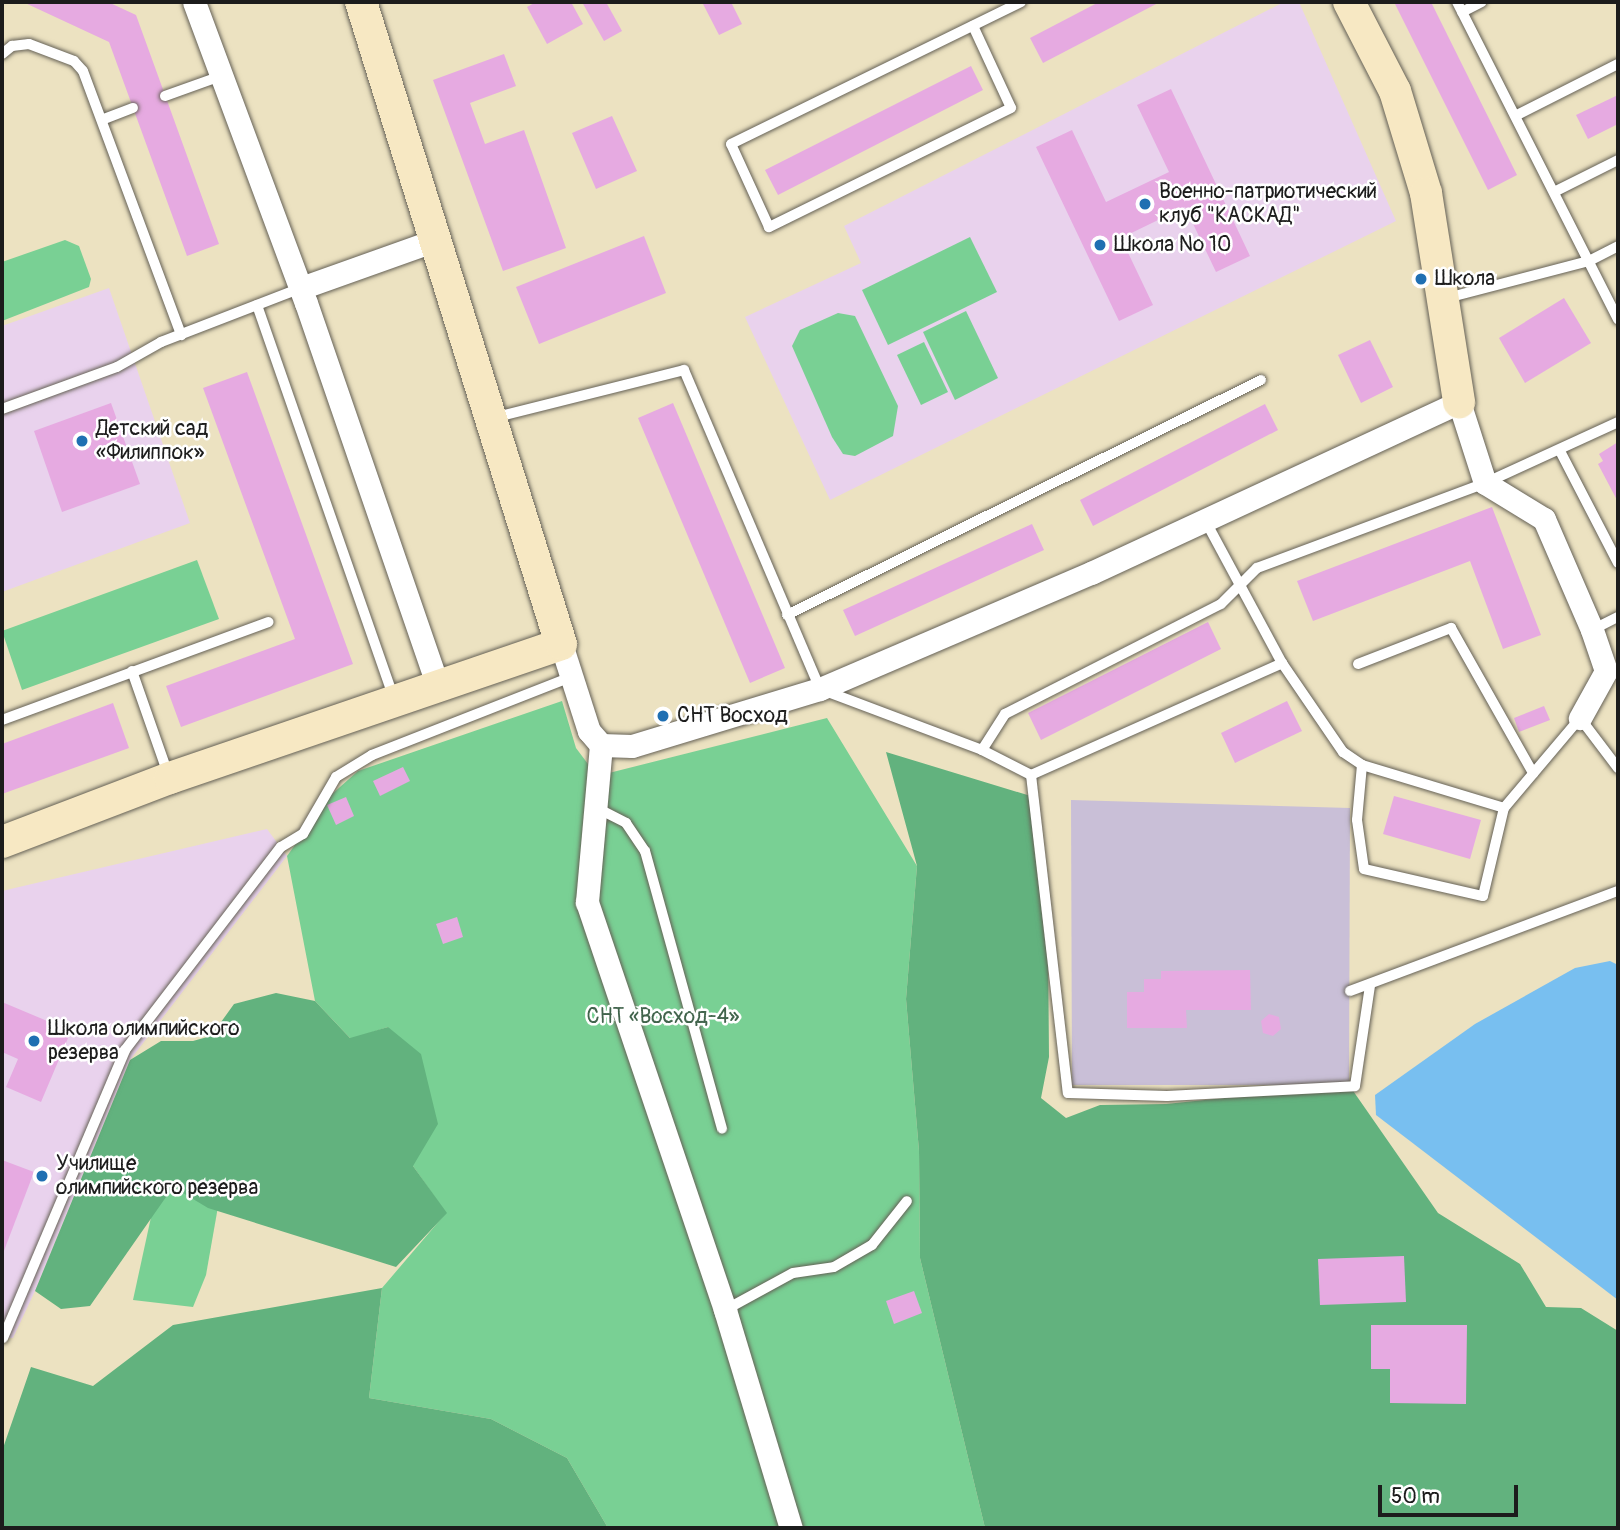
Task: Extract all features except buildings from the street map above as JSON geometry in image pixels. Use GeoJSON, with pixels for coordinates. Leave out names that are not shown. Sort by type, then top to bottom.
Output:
{"type":"FeatureCollection","features":[{"type":"Feature","properties":{"kind":"street"},"geometry":{"type":"LineString","coordinates":[[194,2],[301,288],[438,686]]}},
{"type":"Feature","properties":{"kind":"street"},"geometry":{"type":"LineString","coordinates":[[361,2],[493,418],[571,677],[589,731],[601,745],[587,902],[725,1310],[791,1528]]}},
{"type":"Feature","properties":{"kind":"street"},"geometry":{"type":"LineString","coordinates":[[1349,2],[1395,91],[1426,193],[1458,402],[1485,483],[1544,519],[1592,630],[1606,671],[1580,718]]}},
{"type":"Feature","properties":{"kind":"street"},"geometry":{"type":"LineString","coordinates":[[301,288],[436,240]]}},
{"type":"Feature","properties":{"kind":"street"},"geometry":{"type":"LineString","coordinates":[[601,745],[632,746],[820,689],[1204,519],[1458,402]]}},
{"type":"Feature","properties":{"kind":"street"},"geometry":{"type":"LineString","coordinates":[[2,842],[170,778],[561,644]]}},
{"type":"Feature","properties":{"kind":"lane"},"geometry":{"type":"LineString","coordinates":[[973,26],[1011,108],[769,227],[731,144],[1021,2]]}},
{"type":"Feature","properties":{"kind":"lane"},"geometry":{"type":"LineString","coordinates":[[1482,2],[1460,7],[1556,191],[1618,320]]}},
{"type":"Feature","properties":{"kind":"lane"},"geometry":{"type":"LineString","coordinates":[[2,54],[12,46],[29,44],[74,61],[89,80],[181,335]]}},
{"type":"Feature","properties":{"kind":"lane"},"geometry":{"type":"LineString","coordinates":[[1517,115],[1618,64]]}},
{"type":"Feature","properties":{"kind":"lane"},"geometry":{"type":"LineString","coordinates":[[165,96],[221,76]]}},
{"type":"Feature","properties":{"kind":"lane"},"geometry":{"type":"LineString","coordinates":[[104,119],[133,108]]}},
{"type":"Feature","properties":{"kind":"lane"},"geometry":{"type":"LineString","coordinates":[[1556,191],[1618,160]]}},
{"type":"Feature","properties":{"kind":"lane"},"geometry":{"type":"LineString","coordinates":[[1444,299],[1589,261],[1618,246]]}},
{"type":"Feature","properties":{"kind":"lane"},"geometry":{"type":"LineString","coordinates":[[2,409],[117,367],[181,335],[301,288]]}},
{"type":"Feature","properties":{"kind":"lane"},"geometry":{"type":"LineString","coordinates":[[257,305],[395,700]]}},
{"type":"Feature","properties":{"kind":"lane"},"geometry":{"type":"LineString","coordinates":[[493,418],[684,370],[786,615],[820,689],[982,750],[1031,775]]}},
{"type":"Feature","properties":{"kind":"lane"},"geometry":{"type":"LineString","coordinates":[[786,615],[1261,380]]}},
{"type":"Feature","properties":{"kind":"lane"},"geometry":{"type":"LineString","coordinates":[[982,750],[1005,714],[1221,604],[1256,568],[1485,483],[1560,451],[1618,422]]}},
{"type":"Feature","properties":{"kind":"lane"},"geometry":{"type":"LineString","coordinates":[[1560,451],[1618,563]]}},
{"type":"Feature","properties":{"kind":"lane"},"geometry":{"type":"LineString","coordinates":[[1204,519],[1282,663],[1343,752],[1362,765],[1504,808]]}},
{"type":"Feature","properties":{"kind":"lane"},"geometry":{"type":"LineString","coordinates":[[1592,630],[1618,617]]}},
{"type":"Feature","properties":{"kind":"lane"},"geometry":{"type":"LineString","coordinates":[[2,720],[269,622]]}},
{"type":"Feature","properties":{"kind":"lane"},"geometry":{"type":"LineString","coordinates":[[1358,664],[1451,628],[1533,774]]}},
{"type":"Feature","properties":{"kind":"lane"},"geometry":{"type":"LineString","coordinates":[[1031,775],[1282,663]]}},
{"type":"Feature","properties":{"kind":"lane"},"geometry":{"type":"LineString","coordinates":[[132,671],[170,778]]}},
{"type":"Feature","properties":{"kind":"lane"},"geometry":{"type":"LineString","coordinates":[[3,1338],[125,1050],[281,847],[303,834],[335,777],[372,755],[571,677]]}},
{"type":"Feature","properties":{"kind":"lane"},"geometry":{"type":"LineString","coordinates":[[1362,765],[1357,820],[1364,869],[1483,896],[1504,808],[1580,718],[1618,768]]}},
{"type":"Feature","properties":{"kind":"lane"},"geometry":{"type":"LineString","coordinates":[[1031,775],[1068,1093],[1167,1097],[1354,1087],[1370,986]]}},
{"type":"Feature","properties":{"kind":"lane"},"geometry":{"type":"LineString","coordinates":[[595,807],[626,822],[645,851],[722,1128]]}},
{"type":"Feature","properties":{"kind":"lane"},"geometry":{"type":"LineString","coordinates":[[1350,991],[1370,986],[1618,891]]}},
{"type":"Feature","properties":{"kind":"lane"},"geometry":{"type":"LineString","coordinates":[[725,1310],[793,1273],[834,1267],[872,1245],[907,1201]]}},
{"type":"Feature","properties":{"kind":"shaded area","name":"Школа № 10"},"geometry":{"type":"Polygon","coordinates":[[[1284,2],[1299,2],[1396,221],[830,500],[745,317],[861,263],[844,226],[1284,2]]]}},
{"type":"Feature","properties":{"kind":"shaded area","name":"Детский сад «Филиппок»"},"geometry":{"type":"Polygon","coordinates":[[[109,288],[190,523],[2,592],[2,326],[109,288]]]}},
{"type":"Feature","properties":{"kind":"shaded area"},"geometry":{"type":"Polygon","coordinates":[[[1071,800],[1350,808],[1349,1085],[1072,1085],[1071,800]]]}},
{"type":"Feature","properties":{"kind":"shaded area","name":"Училище олимпийского резерва"},"geometry":{"type":"Polygon","coordinates":[[[267,829],[287,856],[130,1060],[35,1291],[13,1338],[2,1338],[2,891],[267,829]]]}},
{"type":"Feature","properties":{"kind":"green space"},"geometry":{"type":"Polygon","coordinates":[[[970,237],[997,292],[888,345],[862,290],[970,237]]]}},
{"type":"Feature","properties":{"kind":"green space"},"geometry":{"type":"Polygon","coordinates":[[[65,240],[79,246],[91,279],[89,287],[2,321],[2,262],[65,240]]]}},
{"type":"Feature","properties":{"kind":"green space"},"geometry":{"type":"Polygon","coordinates":[[[966,311],[998,378],[955,400],[923,332],[966,311]]]}},
{"type":"Feature","properties":{"kind":"green space"},"geometry":{"type":"Polygon","coordinates":[[[838,313],[855,316],[898,406],[893,436],[855,456],[843,454],[832,437],[792,346],[800,330],[838,313]]]}},
{"type":"Feature","properties":{"kind":"green space"},"geometry":{"type":"Polygon","coordinates":[[[924,342],[948,392],[921,405],[897,355],[924,342]]]}},
{"type":"Feature","properties":{"kind":"green space"},"geometry":{"type":"Polygon","coordinates":[[[197,560],[219,619],[22,690],[2,631],[197,560]]]}},
{"type":"Feature","properties":{"kind":"green space","name":"СНТ «Восход-4»"},"geometry":{"type":"Polygon","coordinates":[[[562,701],[576,748],[597,776],[827,718],[917,866],[906,999],[919,1151],[920,1258],[985,1528],[608,1528],[567,1458],[491,1419],[369,1398],[382,1288],[446,1213],[413,1166],[388,1027],[351,1039],[315,1001],[287,856],[331,795],[358,771],[562,701]]]}},
{"type":"Feature","properties":{"kind":"green space"},"geometry":{"type":"Polygon","coordinates":[[[886,752],[1034,797],[1048,940],[1049,1057],[1041,1098],[1066,1118],[1100,1105],[1166,1104],[1349,1085],[1438,1213],[1520,1264],[1546,1307],[1581,1308],[1618,1331],[1618,1528],[985,1528],[920,1258],[919,1151],[906,999],[917,866],[886,752]]]}},
{"type":"Feature","properties":{"kind":"green space"},"geometry":{"type":"Polygon","coordinates":[[[276,993],[315,1001],[350,1038],[388,1027],[421,1054],[438,1124],[413,1166],[447,1213],[396,1267],[208,1208],[173,1187],[90,1306],[61,1309],[35,1291],[130,1060],[161,1041],[193,1041],[211,1036],[234,1004],[276,993]]]}},
{"type":"Feature","properties":{"kind":"green space"},"geometry":{"type":"Polygon","coordinates":[[[158,1185],[219,1201],[206,1275],[193,1307],[133,1300],[158,1185]]]}},
{"type":"Feature","properties":{"kind":"green space"},"geometry":{"type":"Polygon","coordinates":[[[382,1288],[369,1398],[491,1419],[567,1458],[608,1528],[2,1528],[2,1451],[31,1367],[93,1386],[173,1325],[382,1288]]]}},
{"type":"Feature","properties":{"kind":"water"},"geometry":{"type":"Polygon","coordinates":[[[1610,961],[1618,965],[1618,1300],[1376,1115],[1375,1095],[1475,1024],[1575,968],[1610,961]]]}},
{"type":"Feature","properties":{"kind":"place","name":"Военно-патриотический клуб \"КАСКАД\""},"geometry":{"type":"Point","coordinates":[1145,204]}},
{"type":"Feature","properties":{"kind":"place","name":"Школа № 10"},"geometry":{"type":"Point","coordinates":[1100,245]}},
{"type":"Feature","properties":{"kind":"place","name":"Школа"},"geometry":{"type":"Point","coordinates":[1421,279]}},
{"type":"Feature","properties":{"kind":"place","name":"Детский сад «Филиппок»"},"geometry":{"type":"Point","coordinates":[82,441]}},
{"type":"Feature","properties":{"kind":"place","name":"СНТ Восход"},"geometry":{"type":"Point","coordinates":[663,716]}},
{"type":"Feature","properties":{"kind":"place","name":"Школа олимпийского резерва"},"geometry":{"type":"Point","coordinates":[34,1041]}},
{"type":"Feature","properties":{"kind":"place","name":"Училище олимпийского резерва"},"geometry":{"type":"Point","coordinates":[42,1176]}}]}
